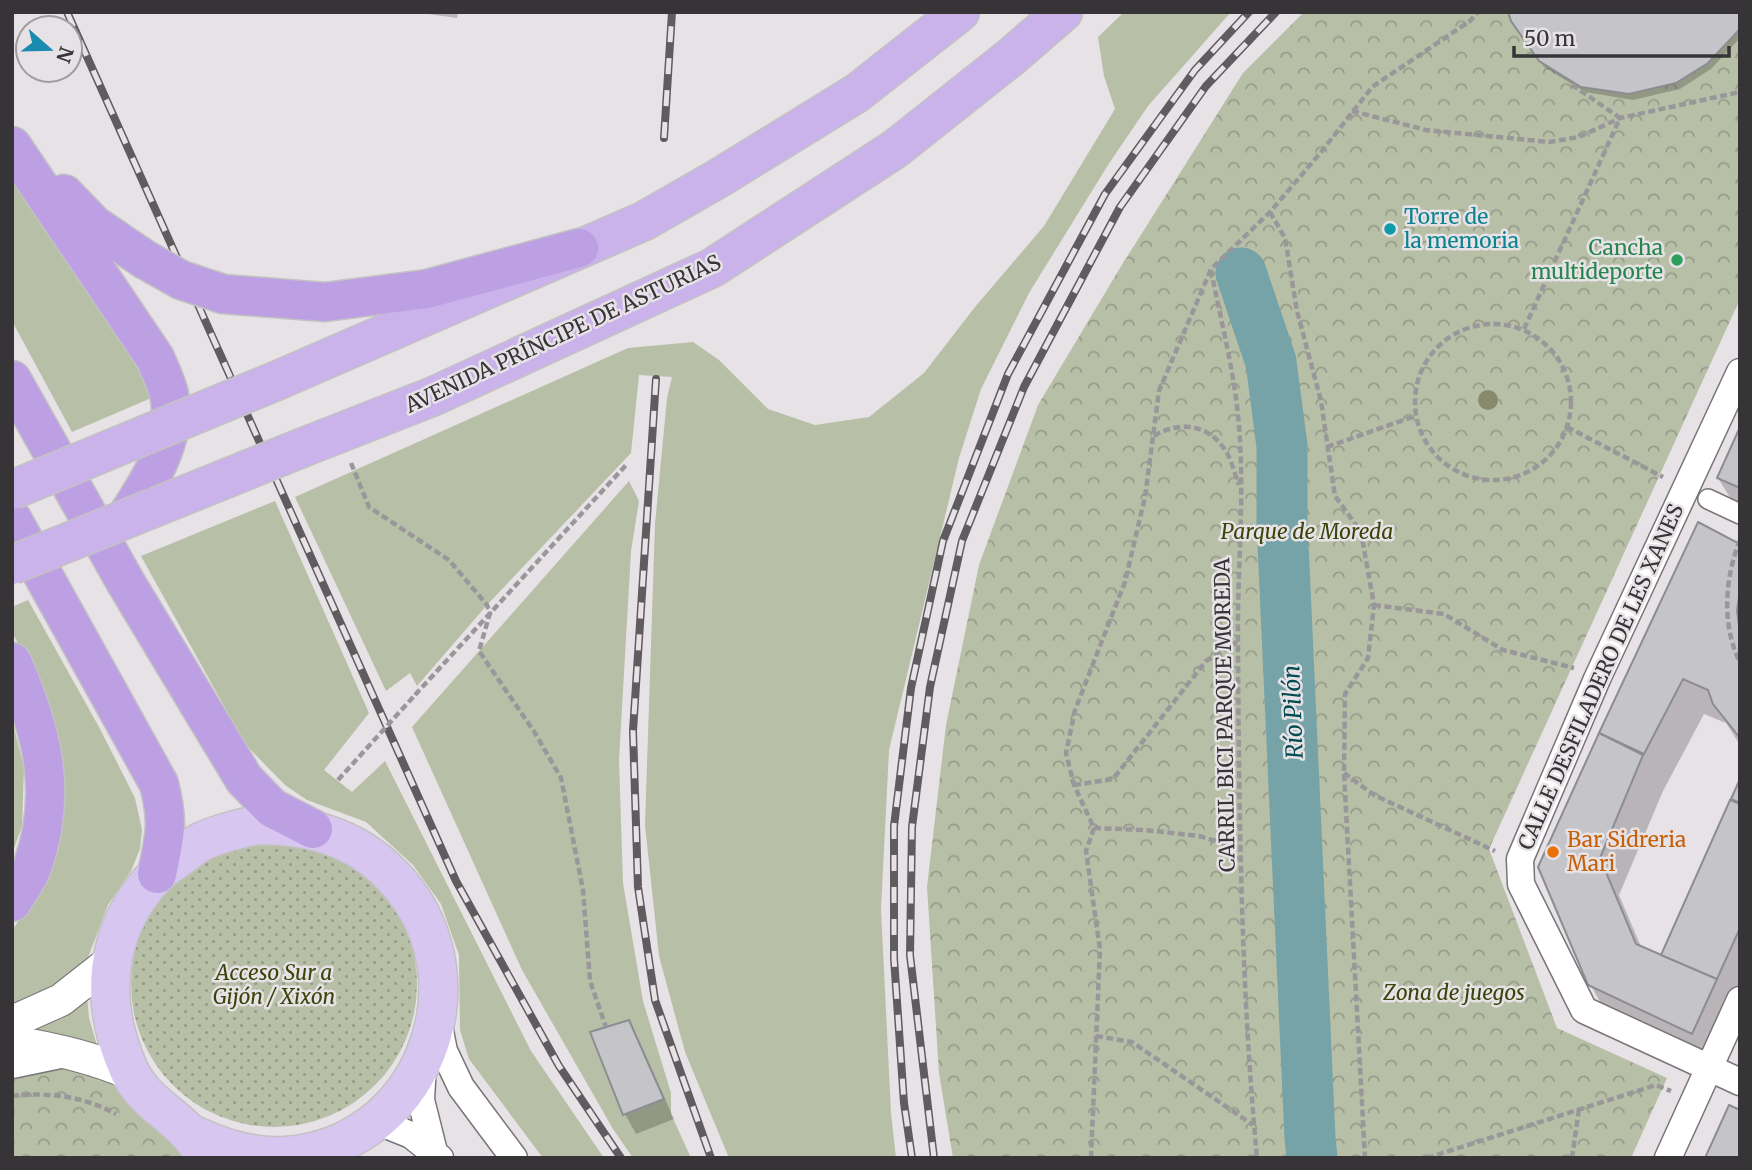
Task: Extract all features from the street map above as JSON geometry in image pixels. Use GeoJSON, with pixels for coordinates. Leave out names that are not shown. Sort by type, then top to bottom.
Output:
{"type":"FeatureCollection","features":[{"type":"Feature","properties":{"kind":"highway"},"geometry":{"type":"LineString","coordinates":[[12,490],[168,409],[276,381],[644,220],[857,93],[960,12]]}},
{"type":"Feature","properties":{"kind":"highway","name":"AVENIDA PRÍNCIPE DE ASTURIAS"},"geometry":{"type":"LineString","coordinates":[[12,565],[434,396],[712,268],[895,149],[1012,57],[1063,12]]}},
{"type":"Feature","properties":{"kind":"highway"},"geometry":{"type":"LineString","coordinates":[[12,144],[94,225],[181,280],[223,294],[326,302],[351,299],[427,289],[579,248]]}},
{"type":"Feature","properties":{"kind":"highway"},"geometry":{"type":"LineString","coordinates":[[12,144],[155,358],[168,409],[166,443],[146,486],[125,519]]}},
{"type":"Feature","properties":{"kind":"highway"},"geometry":{"type":"LineString","coordinates":[[12,380],[126,583],[244,779],[272,807],[313,829]]}},
{"type":"Feature","properties":{"kind":"highway"},"geometry":{"type":"LineString","coordinates":[[12,519],[159,784],[165,807],[166,830],[157,874]]}},
{"type":"Feature","properties":{"kind":"highway"},"geometry":{"type":"LineString","coordinates":[[12,662],[42,745],[47,788],[43,827],[33,867],[12,902]]}},
{"type":"Feature","properties":{"kind":"main road"},"geometry":{"type":"LineString","coordinates":[[257,825],[313,829],[352,844],[385,867],[412,898],[430,934],[439,975],[438,1016],[423,1062],[403,1094],[376,1121],[349,1138],[315,1154],[252,1155],[198,1145],[156,1107],[131,1074],[116,1038],[109,999],[112,960],[121,928],[136,899],[157,874],[203,841],[257,825]]}},
{"type":"Feature","properties":{"kind":"street","name":"CALLE DESFILADERO DE LES XANES"},"geometry":{"type":"LineString","coordinates":[[1740,372],[1697,494],[1597,679],[1520,859],[1521,884],[1584,1010],[1740,1082]]}},
{"type":"Feature","properties":{"kind":"street"},"geometry":{"type":"LineString","coordinates":[[1697,494],[1740,514]]}},
{"type":"Feature","properties":{"kind":"street"},"geometry":{"type":"LineString","coordinates":[[12,1022],[61,1000],[112,960]]}},
{"type":"Feature","properties":{"kind":"street"},"geometry":{"type":"LineString","coordinates":[[1668,1158],[1740,1000]]}},
{"type":"Feature","properties":{"kind":"street"},"geometry":{"type":"LineString","coordinates":[[438,1016],[444,1051],[461,1087],[514,1158]]}},
{"type":"Feature","properties":{"kind":"street"},"geometry":{"type":"LineString","coordinates":[[12,1042],[68,1054],[131,1074]]}},
{"type":"Feature","properties":{"kind":"street"},"geometry":{"type":"LineString","coordinates":[[12,1065],[68,1054]]}},
{"type":"Feature","properties":{"kind":"street"},"geometry":{"type":"LineString","coordinates":[[423,1062],[421,1100],[437,1155]]}},
{"type":"Feature","properties":{"kind":"street"},"geometry":{"type":"LineString","coordinates":[[376,1121],[411,1135],[437,1155]]}},
{"type":"Feature","properties":{"kind":"path"},"geometry":{"type":"LineString","coordinates":[[1091,1158],[1100,949],[1086,851],[1094,828],[1074,785],[1066,753],[1075,710],[1125,582],[1145,497],[1159,391],[1211,269],[1270,212],[1372,87],[1470,21],[1478,12]]}},
{"type":"Feature","properties":{"kind":"path"},"geometry":{"type":"LineString","coordinates":[[1571,84],[1620,118]]}},
{"type":"Feature","properties":{"kind":"path"},"geometry":{"type":"LineString","coordinates":[[1352,111],[1426,130],[1549,142],[1579,137],[1620,118],[1740,92]]}},
{"type":"Feature","properties":{"kind":"path"},"geometry":{"type":"LineString","coordinates":[[1524,329],[1620,118]]}},
{"type":"Feature","properties":{"kind":"path"},"geometry":{"type":"LineString","coordinates":[[1270,212],[1285,238],[1297,311],[1321,401],[1335,496],[1361,532],[1374,605],[1368,658],[1345,694],[1344,773],[1365,1158]]}},
{"type":"Feature","properties":{"kind":"path","name":"CARRIL BICI PARQUE MOREDA"},"geometry":{"type":"LineString","coordinates":[[1211,269],[1239,425],[1241,489],[1238,641],[1242,849],[1257,1158]]}},
{"type":"Feature","properties":{"kind":"path"},"geometry":{"type":"LineString","coordinates":[[1501,323],[1524,329],[1544,342],[1559,359],[1569,381],[1571,405],[1567,427],[1555,450],[1536,468],[1513,478],[1487,481],[1462,474],[1440,461],[1424,440],[1415,416],[1415,391],[1421,368],[1435,348],[1454,333],[1477,324],[1501,323]]}},
{"type":"Feature","properties":{"kind":"path"},"geometry":{"type":"LineString","coordinates":[[1327,447],[1415,416]]}},
{"type":"Feature","properties":{"kind":"path"},"geometry":{"type":"LineString","coordinates":[[1153,437],[1166,429],[1182,425],[1199,428],[1215,438],[1227,453],[1241,489]]}},
{"type":"Feature","properties":{"kind":"path"},"geometry":{"type":"LineString","coordinates":[[1567,427],[1697,494]]}},
{"type":"Feature","properties":{"kind":"path"},"geometry":{"type":"LineString","coordinates":[[342,432],[353,470],[369,507],[449,560],[487,605],[490,613],[479,651],[535,733],[561,778],[583,890],[590,981],[606,1027]]}},
{"type":"Feature","properties":{"kind":"path"},"geometry":{"type":"LineString","coordinates":[[338,780],[627,464]]}},
{"type":"Feature","properties":{"kind":"path"},"geometry":{"type":"LineString","coordinates":[[1740,540],[1729,570],[1728,613],[1733,649],[1740,662]]}},
{"type":"Feature","properties":{"kind":"path"},"geometry":{"type":"LineString","coordinates":[[1374,605],[1444,614],[1503,650],[1580,671]]}},
{"type":"Feature","properties":{"kind":"path"},"geometry":{"type":"LineString","coordinates":[[1074,785],[1113,779],[1206,661],[1238,641]]}},
{"type":"Feature","properties":{"kind":"path"},"geometry":{"type":"LineString","coordinates":[[1344,773],[1374,795],[1489,849],[1520,859]]}},
{"type":"Feature","properties":{"kind":"path"},"geometry":{"type":"LineString","coordinates":[[1094,828],[1199,836],[1242,849]]}},
{"type":"Feature","properties":{"kind":"path"},"geometry":{"type":"LineString","coordinates":[[1096,1036],[1132,1042],[1254,1126]]}},
{"type":"Feature","properties":{"kind":"path"},"geometry":{"type":"LineString","coordinates":[[1427,1158],[1656,1084],[1675,1093]]}},
{"type":"Feature","properties":{"kind":"path"},"geometry":{"type":"LineString","coordinates":[[12,1096],[38,1093],[70,1097],[91,1102],[118,1115]]}},
{"type":"Feature","properties":{"kind":"path"},"geometry":{"type":"LineString","coordinates":[[1572,1158],[1579,1108]]}},
{"type":"Feature","properties":{"kind":"green space"},"geometry":{"type":"Polygon","coordinates":[[[1124,12],[1231,12],[1148,106],[1029,293],[981,389],[959,458],[889,750],[881,909],[891,1113],[896,1158],[729,1158],[685,1052],[659,956],[645,825],[655,524],[667,398],[672,377],[639,375],[631,453],[487,605],[417,686],[410,673],[386,691],[295,497],[628,348],[693,342],[719,360],[768,409],[815,425],[869,417],[924,373],[975,307],[1044,226],[1115,109],[1104,76],[1098,37],[1124,12]]]}},
{"type":"Feature","properties":{"kind":"green space","name":"Parque de Moreda"},"geometry":{"type":"Polygon","coordinates":[[[1304,12],[1740,12],[1740,299],[1489,849],[1557,1028],[1667,1078],[1631,1158],[953,1158],[939,1073],[927,887],[946,725],[979,565],[1038,405],[1120,268],[1243,73],[1304,12]]]}},
{"type":"Feature","properties":{"kind":"green space"},"geometry":{"type":"Polygon","coordinates":[[[12,179],[95,296],[156,396],[72,432],[12,321],[12,179]]]}},
{"type":"Feature","properties":{"kind":"green space"},"geometry":{"type":"Polygon","coordinates":[[[629,481],[639,501],[631,551],[619,760],[623,883],[643,1001],[671,1093],[671,1114],[691,1158],[633,1158],[613,1129],[522,970],[412,727],[629,481]],[[627,1020],[590,1032],[624,1115],[664,1099],[627,1020]]]}},
{"type":"Feature","properties":{"kind":"green space"},"geometry":{"type":"Polygon","coordinates":[[[275,501],[369,713],[324,770],[352,792],[385,761],[531,1051],[604,1158],[543,1158],[469,1059],[460,1030],[459,955],[441,904],[413,865],[366,822],[307,800],[285,785],[245,744],[141,556],[275,501]]]}},
{"type":"Feature","properties":{"kind":"green space"},"geometry":{"type":"Polygon","coordinates":[[[28,600],[135,798],[142,830],[140,849],[131,871],[108,905],[84,968],[71,982],[12,1009],[12,930],[38,894],[56,857],[62,833],[64,780],[56,735],[12,632],[12,607],[28,600]]]}},
{"type":"Feature","properties":{"kind":"green space"},"geometry":{"type":"Polygon","coordinates":[[[12,720],[24,767],[22,826],[12,854],[12,720]]]}},
{"type":"Feature","properties":{"kind":"green space","name":"Acceso Sur a Gijón / Xixón"},"geometry":{"type":"Polygon","coordinates":[[[260,841],[288,841],[316,847],[342,858],[365,873],[385,893],[400,916],[411,942],[417,984],[415,1012],[400,1052],[385,1075],[365,1095],[342,1110],[316,1121],[288,1127],[260,1127],[232,1121],[206,1110],[183,1095],[163,1075],[148,1052],[137,1026],[131,998],[131,970],[137,942],[148,916],[163,893],[183,873],[206,858],[232,847],[260,841]]]}},
{"type":"Feature","properties":{"kind":"green space"},"geometry":{"type":"Polygon","coordinates":[[[87,996],[89,1018],[98,1049],[22,1028],[60,1018],[87,996]]]}},
{"type":"Feature","properties":{"kind":"green space"},"geometry":{"type":"Polygon","coordinates":[[[12,1065],[114,1067],[208,1158],[12,1158],[12,1065]]]}},
{"type":"Feature","properties":{"kind":"building"},"geometry":{"type":"Polygon","coordinates":[[[1508,12],[1740,12],[1740,29],[1708,63],[1676,83],[1629,94],[1581,87],[1539,61],[1511,21],[1508,12]]]}},
{"type":"Feature","properties":{"kind":"building"},"geometry":{"type":"Polygon","coordinates":[[[1740,427],[1740,488],[1717,478],[1740,427]]]}},
{"type":"Feature","properties":{"kind":"building"},"geometry":{"type":"Polygon","coordinates":[[[1698,522],[1740,544],[1737,611],[1740,632],[1740,738],[1713,704],[1708,690],[1683,679],[1644,754],[1599,733],[1698,522]]]}},
{"type":"Feature","properties":{"kind":"building"},"geometry":{"type":"Polygon","coordinates":[[[1599,733],[1643,755],[1600,858],[1636,944],[1717,979],[1692,1034],[1588,985],[1538,867],[1599,733]]]}},
{"type":"Feature","properties":{"kind":"building"},"geometry":{"type":"Polygon","coordinates":[[[1740,779],[1740,803],[1731,799],[1740,779]]]}},
{"type":"Feature","properties":{"kind":"building"},"geometry":{"type":"Polygon","coordinates":[[[1730,800],[1740,804],[1740,928],[1717,979],[1661,955],[1730,800]]]}},
{"type":"Feature","properties":{"kind":"building"},"geometry":{"type":"Polygon","coordinates":[[[629,1020],[664,1099],[623,1115],[590,1032],[629,1020]]]}},
{"type":"Feature","properties":{"kind":"building"},"geometry":{"type":"Polygon","coordinates":[[[1729,1105],[1740,1110],[1740,1158],[1705,1158],[1729,1105]]]}},
{"type":"Feature","properties":{"kind":"waterway","name":"Río Pilón"},"geometry":{"type":"LineString","coordinates":[[1241,273],[1271,362],[1282,446],[1282,522],[1312,1158]]}},
{"type":"Feature","properties":{"kind":"railway"},"geometry":{"type":"LineString","coordinates":[[67,12],[456,881],[559,1066],[621,1158]]}},
{"type":"Feature","properties":{"kind":"railway"},"geometry":{"type":"LineString","coordinates":[[664,138],[672,12]]}},
{"type":"Feature","properties":{"kind":"railway"},"geometry":{"type":"LineString","coordinates":[[912,1158],[904,1103],[894,958],[894,826],[911,688],[943,541],[1008,374],[1105,194],[1195,70],[1249,12]]}},
{"type":"Feature","properties":{"kind":"railway"},"geometry":{"type":"LineString","coordinates":[[934,1158],[910,955],[912,827],[930,687],[962,541],[1024,387],[1120,207],[1206,86],[1276,12]]}},
{"type":"Feature","properties":{"kind":"railway"},"geometry":{"type":"LineString","coordinates":[[656,379],[633,731],[638,887],[655,1000],[711,1158]]}},
{"type":"Feature","properties":{"kind":"place","name":"Torre de la memoria"},"geometry":{"type":"Point","coordinates":[1390,229]}},
{"type":"Feature","properties":{"kind":"place","name":"Cancha multideporte"},"geometry":{"type":"Point","coordinates":[1677,260]}},
{"type":"Feature","properties":{"kind":"place","name":"Bar Sidreria Mari"},"geometry":{"type":"Point","coordinates":[1553,852]}},
{"type":"Feature","properties":{"kind":"park label","name":"Zona de juegos"},"geometry":{"type":"Point","coordinates":[1454,993]}}]}
